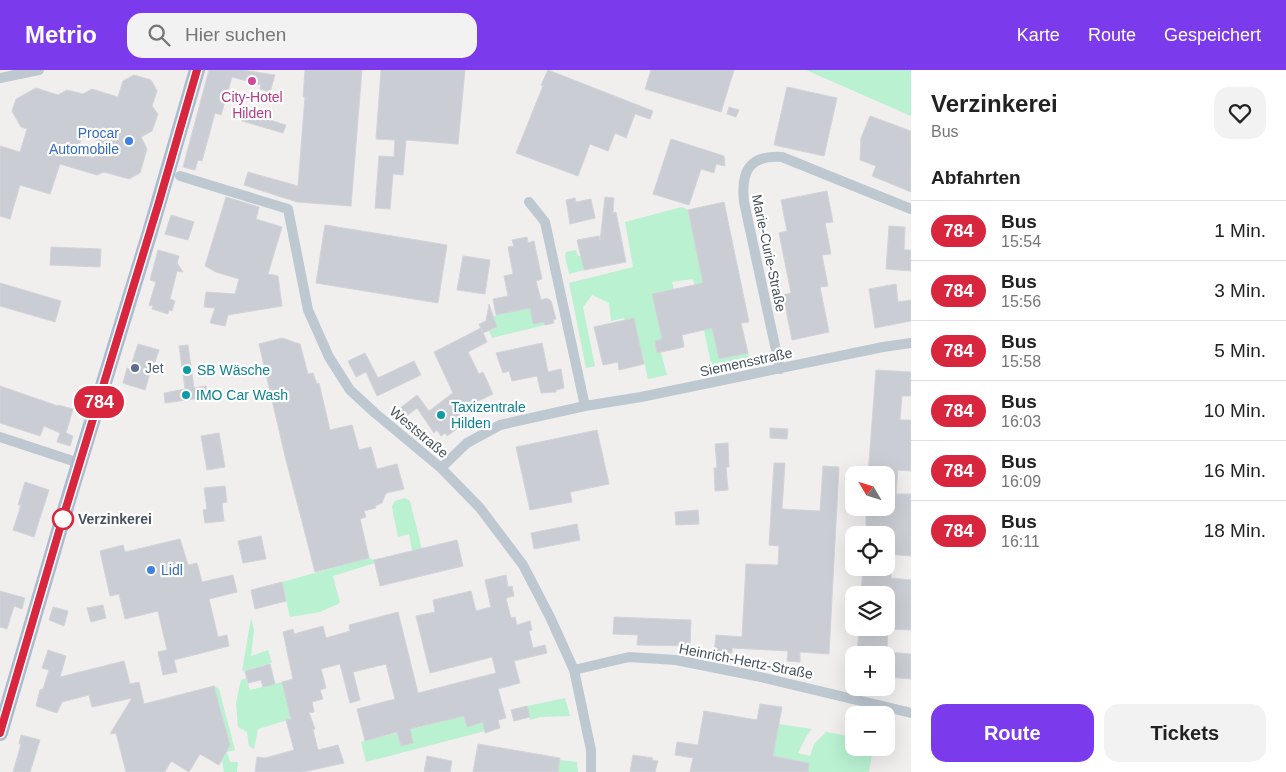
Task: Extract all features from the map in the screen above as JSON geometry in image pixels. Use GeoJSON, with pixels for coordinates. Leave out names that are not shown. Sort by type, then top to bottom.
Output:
{"type":"FeatureCollection","features":[{"type":"Feature","properties":{"kind":"main road"},"geometry":{"type":"LineString","coordinates":[[0,733],[155,215],[193,72]]}},
{"type":"Feature","properties":{"kind":"street"},"geometry":{"type":"LineString","coordinates":[[0,78],[39,70]]}},
{"type":"Feature","properties":{"kind":"street","name":"Marie-Curie-Straße"},"geometry":{"type":"LineString","coordinates":[[780,369],[744,202],[742,184],[744,174],[762,158],[782,158],[911,209]]}},
{"type":"Feature","properties":{"kind":"street","name":"Weststraße"},"geometry":{"type":"LineString","coordinates":[[180,176],[288,208],[308,310],[329,357],[350,390],[374,413],[440,468],[480,508],[522,565],[550,617],[574,670],[591,750],[591,772]]}},
{"type":"Feature","properties":{"kind":"street"},"geometry":{"type":"LineString","coordinates":[[529,202],[545,222],[585,406]]}},
{"type":"Feature","properties":{"kind":"street","name":"Siemensstraße"},"geometry":{"type":"LineString","coordinates":[[440,468],[467,442],[500,425],[585,406],[641,397],[883,347],[911,343]]}},
{"type":"Feature","properties":{"kind":"street"},"geometry":{"type":"LineString","coordinates":[[0,437],[80,463]]}},
{"type":"Feature","properties":{"kind":"street","name":"Heinrich-Hertz-Straße"},"geometry":{"type":"LineString","coordinates":[[574,670],[629,658],[676,660],[756,676],[911,713]]}},
{"type":"Feature","properties":{"kind":"green space"},"geometry":{"type":"Polygon","coordinates":[[[806,70],[911,70],[911,116],[806,70]]]}},
{"type":"Feature","properties":{"kind":"green space"},"geometry":{"type":"Polygon","coordinates":[[[682,207],[688,210],[719,359],[748,353],[751,361],[712,368],[693,279],[672,282],[674,289],[652,294],[662,339],[655,341],[657,353],[661,353],[667,375],[648,379],[634,319],[625,320],[624,318],[611,321],[609,303],[592,295],[583,307],[595,366],[586,368],[569,283],[633,267],[625,222],[682,207]]]}},
{"type":"Feature","properties":{"kind":"green space"},"geometry":{"type":"Polygon","coordinates":[[[576,250],[578,256],[581,256],[584,270],[569,274],[565,256],[566,252],[576,250]]]}},
{"type":"Feature","properties":{"kind":"green space"},"geometry":{"type":"Polygon","coordinates":[[[530,308],[533,324],[544,322],[545,325],[492,338],[489,331],[497,328],[494,317],[496,315],[530,308]]]}},
{"type":"Feature","properties":{"kind":"green space"},"geometry":{"type":"Polygon","coordinates":[[[405,498],[410,501],[422,549],[412,551],[409,534],[398,537],[392,506],[395,501],[405,498]]]}},
{"type":"Feature","properties":{"kind":"green space"},"geometry":{"type":"Polygon","coordinates":[[[369,558],[374,560],[375,563],[333,576],[340,603],[320,612],[290,617],[282,582],[369,558]]]}},
{"type":"Feature","properties":{"kind":"green space"},"geometry":{"type":"Polygon","coordinates":[[[251,618],[254,630],[251,656],[268,650],[272,663],[242,671],[251,618]]]}},
{"type":"Feature","properties":{"kind":"green space"},"geometry":{"type":"Polygon","coordinates":[[[246,678],[250,690],[282,682],[291,719],[258,729],[254,749],[249,746],[247,732],[238,727],[236,703],[241,680],[246,678]]]}},
{"type":"Feature","properties":{"kind":"green space"},"geometry":{"type":"Polygon","coordinates":[[[214,686],[219,689],[235,750],[227,752],[230,762],[238,762],[237,772],[224,772],[222,760],[230,745],[214,686]]]}},
{"type":"Feature","properties":{"kind":"green space"},"geometry":{"type":"Polygon","coordinates":[[[565,698],[570,716],[540,717],[530,720],[527,706],[565,698]]]}},
{"type":"Feature","properties":{"kind":"green space"},"geometry":{"type":"Polygon","coordinates":[[[480,712],[485,731],[366,762],[361,742],[480,712]]]}},
{"type":"Feature","properties":{"kind":"green space"},"geometry":{"type":"Polygon","coordinates":[[[779,724],[812,729],[798,753],[810,756],[814,744],[826,732],[845,735],[845,756],[872,756],[869,772],[808,772],[809,763],[773,756],[779,724]]]}},
{"type":"Feature","properties":{"kind":"green space"},"geometry":{"type":"Polygon","coordinates":[[[560,760],[577,762],[578,772],[558,772],[560,760]]]}},
{"type":"Feature","properties":{"kind":"building"},"geometry":{"type":"Polygon","coordinates":[[[209,70],[242,70],[275,75],[270,92],[260,89],[261,85],[232,77],[221,115],[215,113],[202,161],[198,160],[195,170],[183,167],[209,70]]]}},
{"type":"Feature","properties":{"kind":"building"},"geometry":{"type":"Polygon","coordinates":[[[305,70],[362,70],[351,206],[297,202],[244,185],[248,172],[298,186],[305,97],[303,97],[305,70]]]}},
{"type":"Feature","properties":{"kind":"building"},"geometry":{"type":"Polygon","coordinates":[[[381,70],[465,70],[458,144],[406,140],[403,175],[393,174],[390,209],[375,208],[379,156],[394,157],[395,140],[376,139],[381,70]]]}},
{"type":"Feature","properties":{"kind":"building"},"geometry":{"type":"Polygon","coordinates":[[[548,70],[653,111],[650,119],[635,114],[626,138],[615,133],[608,151],[590,144],[578,176],[516,153],[548,70]]]}},
{"type":"Feature","properties":{"kind":"building"},"geometry":{"type":"Polygon","coordinates":[[[651,70],[734,70],[721,112],[645,89],[651,70]]]}},
{"type":"Feature","properties":{"kind":"building"},"geometry":{"type":"Polygon","coordinates":[[[134,75],[151,80],[157,91],[152,106],[158,114],[152,131],[141,137],[147,149],[140,173],[129,179],[104,172],[97,175],[60,164],[50,194],[20,185],[10,219],[0,216],[0,146],[20,152],[27,129],[21,127],[12,111],[16,99],[36,88],[58,95],[67,90],[83,94],[92,89],[118,97],[123,81],[134,75]],[[82,136],[77,153],[94,158],[99,141],[82,136]]]}},
{"type":"Feature","properties":{"kind":"building"},"geometry":{"type":"Polygon","coordinates":[[[787,87],[837,98],[824,156],[774,145],[787,87]]]}},
{"type":"Feature","properties":{"kind":"building"},"geometry":{"type":"Polygon","coordinates":[[[729,107],[739,110],[736,117],[727,114],[729,107]]]}},
{"type":"Feature","properties":{"kind":"building"},"geometry":{"type":"Polygon","coordinates":[[[244,112],[286,125],[283,133],[242,121],[244,112]]]}},
{"type":"Feature","properties":{"kind":"building"},"geometry":{"type":"Polygon","coordinates":[[[870,116],[911,131],[911,192],[872,176],[876,166],[860,160],[861,138],[870,116]]]}},
{"type":"Feature","properties":{"kind":"building"},"geometry":{"type":"Polygon","coordinates":[[[671,139],[724,156],[725,166],[716,164],[714,173],[701,169],[689,205],[653,194],[671,139]]]}},
{"type":"Feature","properties":{"kind":"building"},"geometry":{"type":"Polygon","coordinates":[[[827,191],[833,222],[825,223],[831,254],[822,255],[828,286],[820,287],[829,332],[792,340],[783,295],[791,293],[779,233],[787,231],[781,200],[827,191]]]}},
{"type":"Feature","properties":{"kind":"building"},"geometry":{"type":"Polygon","coordinates":[[[226,197],[259,207],[256,219],[282,227],[268,274],[278,276],[282,306],[228,315],[225,326],[210,323],[215,308],[204,307],[206,292],[235,294],[239,279],[216,272],[205,266],[226,197]]]}},
{"type":"Feature","properties":{"kind":"building"},"geometry":{"type":"Polygon","coordinates":[[[605,197],[614,198],[613,213],[616,212],[626,262],[584,270],[577,240],[599,236],[600,241],[605,197]]]}},
{"type":"Feature","properties":{"kind":"building"},"geometry":{"type":"Polygon","coordinates":[[[575,198],[576,202],[591,199],[595,218],[570,224],[566,200],[575,198]]]}},
{"type":"Feature","properties":{"kind":"building"},"geometry":{"type":"Polygon","coordinates":[[[724,202],[749,322],[741,323],[748,353],[719,359],[712,328],[682,335],[684,347],[657,353],[655,341],[662,339],[652,294],[703,283],[688,210],[724,202]]]}},
{"type":"Feature","properties":{"kind":"building"},"geometry":{"type":"Polygon","coordinates":[[[171,215],[194,222],[188,240],[165,234],[171,215]]]}},
{"type":"Feature","properties":{"kind":"building"},"geometry":{"type":"Polygon","coordinates":[[[325,225],[447,245],[438,303],[316,283],[325,225]]]}},
{"type":"Feature","properties":{"kind":"building"},"geometry":{"type":"Polygon","coordinates":[[[889,226],[905,227],[904,250],[911,250],[911,271],[886,269],[889,226]]]}},
{"type":"Feature","properties":{"kind":"building"},"geometry":{"type":"Polygon","coordinates":[[[527,237],[528,243],[534,241],[542,279],[536,281],[541,300],[547,298],[551,301],[556,319],[553,320],[554,323],[545,325],[544,322],[533,324],[530,308],[496,315],[493,299],[508,296],[504,276],[513,274],[508,247],[514,246],[512,240],[527,237]]]}},
{"type":"Feature","properties":{"kind":"building"},"geometry":{"type":"Polygon","coordinates":[[[51,247],[101,249],[100,267],[50,265],[51,247]]]}},
{"type":"Feature","properties":{"kind":"building"},"geometry":{"type":"Polygon","coordinates":[[[158,250],[179,256],[177,263],[183,272],[177,271],[170,299],[175,301],[172,311],[169,310],[168,314],[152,309],[153,306],[149,305],[156,282],[150,280],[158,250]]]}},
{"type":"Feature","properties":{"kind":"building"},"geometry":{"type":"Polygon","coordinates":[[[463,256],[490,260],[485,294],[457,290],[463,256]]]}},
{"type":"Feature","properties":{"kind":"building"},"geometry":{"type":"Polygon","coordinates":[[[0,283],[61,301],[55,322],[0,306],[0,283]]]}},
{"type":"Feature","properties":{"kind":"building"},"geometry":{"type":"Polygon","coordinates":[[[896,284],[898,302],[911,300],[911,321],[875,328],[869,289],[896,284]]]}},
{"type":"Feature","properties":{"kind":"building"},"geometry":{"type":"Polygon","coordinates":[[[489,304],[497,327],[483,333],[479,324],[486,321],[489,304]]]}},
{"type":"Feature","properties":{"kind":"building"},"geometry":{"type":"Polygon","coordinates":[[[634,318],[644,364],[619,370],[618,362],[603,365],[594,327],[634,318]]]}},
{"type":"Feature","properties":{"kind":"building"},"geometry":{"type":"Polygon","coordinates":[[[481,328],[487,342],[468,352],[479,374],[483,372],[493,394],[457,411],[463,422],[458,426],[460,427],[447,436],[445,433],[441,436],[437,430],[434,433],[417,408],[405,417],[399,409],[417,395],[429,411],[453,393],[434,352],[481,328]]]}},
{"type":"Feature","properties":{"kind":"building"},"geometry":{"type":"Polygon","coordinates":[[[282,338],[300,344],[308,374],[313,373],[317,384],[319,383],[330,430],[352,425],[359,450],[371,447],[377,469],[397,464],[404,489],[386,493],[382,503],[375,506],[376,508],[364,511],[366,517],[360,519],[369,558],[315,572],[259,344],[282,338]]]}},
{"type":"Feature","properties":{"kind":"building"},"geometry":{"type":"Polygon","coordinates":[[[542,343],[548,372],[561,369],[564,388],[556,390],[556,392],[541,393],[537,376],[512,381],[509,371],[503,373],[496,353],[542,343]]]}},
{"type":"Feature","properties":{"kind":"building"},"geometry":{"type":"Polygon","coordinates":[[[138,344],[159,350],[155,362],[153,362],[145,390],[123,383],[127,368],[130,369],[138,344]]]}},
{"type":"Feature","properties":{"kind":"building"},"geometry":{"type":"Polygon","coordinates":[[[188,345],[194,388],[206,386],[208,397],[165,403],[164,393],[185,389],[179,346],[188,345]]]}},
{"type":"Feature","properties":{"kind":"building"},"geometry":{"type":"Polygon","coordinates":[[[365,353],[378,378],[414,361],[421,375],[377,396],[366,372],[356,377],[348,361],[365,353]]]}},
{"type":"Feature","properties":{"kind":"building"},"geometry":{"type":"Polygon","coordinates":[[[876,370],[911,372],[911,396],[902,396],[900,420],[911,420],[911,471],[898,470],[896,494],[911,494],[911,556],[895,555],[895,526],[866,526],[866,516],[895,516],[895,466],[869,466],[876,370]]]}},
{"type":"Feature","properties":{"kind":"building"},"geometry":{"type":"Polygon","coordinates":[[[0,386],[58,406],[73,409],[66,433],[73,436],[70,446],[57,442],[60,433],[44,426],[40,436],[0,423],[0,386]]]}},
{"type":"Feature","properties":{"kind":"building"},"geometry":{"type":"Polygon","coordinates":[[[770,428],[788,429],[787,439],[770,438],[770,428]]]}},
{"type":"Feature","properties":{"kind":"building"},"geometry":{"type":"Polygon","coordinates":[[[597,430],[609,484],[570,492],[572,502],[530,510],[516,447],[597,430]]]}},
{"type":"Feature","properties":{"kind":"building"},"geometry":{"type":"Polygon","coordinates":[[[219,433],[225,467],[207,470],[201,436],[219,433]]]}},
{"type":"Feature","properties":{"kind":"building"},"geometry":{"type":"Polygon","coordinates":[[[728,443],[729,467],[726,467],[728,490],[715,491],[714,468],[717,468],[715,444],[728,443]]]}},
{"type":"Feature","properties":{"kind":"building"},"geometry":{"type":"Polygon","coordinates":[[[774,463],[785,463],[782,509],[820,511],[823,466],[839,467],[829,654],[800,652],[800,662],[787,661],[788,651],[732,648],[732,653],[714,652],[716,635],[742,637],[746,564],[778,565],[779,546],[769,545],[774,463]]]}},
{"type":"Feature","properties":{"kind":"building"},"geometry":{"type":"Polygon","coordinates":[[[25,482],[49,490],[34,537],[13,530],[21,505],[18,505],[25,482]]]}},
{"type":"Feature","properties":{"kind":"building"},"geometry":{"type":"Polygon","coordinates":[[[225,486],[227,502],[222,503],[224,521],[205,523],[203,510],[207,509],[204,488],[225,486]]]}},
{"type":"Feature","properties":{"kind":"building"},"geometry":{"type":"Polygon","coordinates":[[[698,510],[699,524],[676,525],[675,512],[698,510]]]}},
{"type":"Feature","properties":{"kind":"building"},"geometry":{"type":"Polygon","coordinates":[[[577,524],[580,540],[534,549],[531,533],[577,524]]]}},
{"type":"Feature","properties":{"kind":"building"},"geometry":{"type":"Polygon","coordinates":[[[261,536],[266,559],[243,563],[238,541],[261,536]]]}},
{"type":"Feature","properties":{"kind":"building"},"geometry":{"type":"Polygon","coordinates":[[[180,539],[188,565],[197,563],[202,582],[233,575],[237,592],[209,599],[218,637],[227,635],[229,646],[174,660],[177,672],[163,675],[158,652],[167,650],[158,611],[125,619],[119,594],[110,596],[100,551],[123,545],[125,552],[180,539]]]}},
{"type":"Feature","properties":{"kind":"building"},"geometry":{"type":"Polygon","coordinates":[[[457,540],[463,566],[380,586],[374,560],[457,540]]]}},
{"type":"Feature","properties":{"kind":"building"},"geometry":{"type":"Polygon","coordinates":[[[506,575],[508,587],[512,586],[514,596],[506,598],[511,618],[515,617],[517,625],[530,621],[532,630],[529,631],[533,648],[545,645],[547,653],[514,661],[520,683],[498,689],[506,718],[498,720],[500,728],[485,733],[483,722],[467,727],[464,716],[410,729],[413,743],[401,746],[397,732],[365,741],[357,709],[395,699],[386,664],[353,672],[360,700],[350,703],[340,664],[321,669],[326,688],[320,690],[323,699],[312,702],[314,712],[309,713],[315,729],[313,730],[318,750],[338,745],[344,763],[303,772],[255,772],[257,757],[265,758],[294,750],[286,720],[291,719],[282,682],[293,679],[283,632],[293,629],[294,634],[323,626],[326,638],[350,631],[349,625],[398,612],[418,693],[496,673],[492,657],[430,673],[416,616],[435,612],[433,600],[471,591],[476,611],[491,607],[485,580],[506,575]]]}},
{"type":"Feature","properties":{"kind":"building"},"geometry":{"type":"Polygon","coordinates":[[[862,576],[891,576],[891,578],[911,580],[911,630],[895,629],[895,586],[862,586],[862,576]]]}},
{"type":"Feature","properties":{"kind":"building"},"geometry":{"type":"Polygon","coordinates":[[[282,582],[286,601],[255,609],[251,590],[282,582]]]}},
{"type":"Feature","properties":{"kind":"building"},"geometry":{"type":"Polygon","coordinates":[[[0,591],[25,598],[22,609],[14,606],[7,629],[0,627],[0,591]]]}},
{"type":"Feature","properties":{"kind":"building"},"geometry":{"type":"Polygon","coordinates":[[[103,605],[106,618],[91,622],[87,608],[103,605]]]}},
{"type":"Feature","properties":{"kind":"building"},"geometry":{"type":"Polygon","coordinates":[[[53,607],[68,611],[64,626],[49,620],[53,607]]]}},
{"type":"Feature","properties":{"kind":"building"},"geometry":{"type":"Polygon","coordinates":[[[614,617],[691,620],[690,646],[637,645],[638,635],[613,634],[614,617]]]}},
{"type":"Feature","properties":{"kind":"building"},"geometry":{"type":"Polygon","coordinates":[[[858,636],[888,636],[887,646],[858,646],[858,636]]]}},
{"type":"Feature","properties":{"kind":"building"},"geometry":{"type":"Polygon","coordinates":[[[48,650],[66,656],[60,677],[124,661],[130,684],[139,682],[144,704],[214,686],[230,745],[219,765],[200,754],[189,772],[171,761],[165,772],[126,772],[116,733],[110,734],[132,698],[92,707],[89,695],[62,702],[57,713],[36,706],[40,690],[43,689],[49,670],[42,668],[48,650]]]}},
{"type":"Feature","properties":{"kind":"building"},"geometry":{"type":"Polygon","coordinates":[[[895,653],[911,654],[911,679],[895,678],[895,653]]]}},
{"type":"Feature","properties":{"kind":"building"},"geometry":{"type":"Polygon","coordinates":[[[270,664],[275,684],[263,687],[261,680],[248,683],[245,671],[270,664]]]}},
{"type":"Feature","properties":{"kind":"building"},"geometry":{"type":"Polygon","coordinates":[[[760,704],[782,707],[773,756],[809,763],[808,772],[690,772],[693,758],[675,755],[677,742],[698,745],[704,711],[757,720],[760,704]]]}},
{"type":"Feature","properties":{"kind":"building"},"geometry":{"type":"Polygon","coordinates":[[[527,706],[530,717],[514,721],[511,710],[527,706]]]}},
{"type":"Feature","properties":{"kind":"building"},"geometry":{"type":"Polygon","coordinates":[[[21,735],[40,740],[30,772],[13,772],[21,744],[19,744],[21,735]]]}},
{"type":"Feature","properties":{"kind":"building"},"geometry":{"type":"Polygon","coordinates":[[[478,744],[560,758],[558,772],[473,772],[478,744]]]}},
{"type":"Feature","properties":{"kind":"building"},"geometry":{"type":"Polygon","coordinates":[[[633,755],[653,758],[652,760],[658,761],[655,772],[630,772],[633,755]]]}},
{"type":"Feature","properties":{"kind":"building"},"geometry":{"type":"Polygon","coordinates":[[[427,756],[452,761],[450,772],[424,772],[427,756]]]}},
{"type":"Feature","properties":{"kind":"bus line","name":"784"},"geometry":{"type":"LineString","coordinates":[[0,733],[197,70]]}},
{"type":"Feature","properties":{"kind":"place","name":"City-Hotel Hilden"},"geometry":{"type":"Point","coordinates":[252,81]}},
{"type":"Feature","properties":{"kind":"place","name":"Procar Automobile"},"geometry":{"type":"Point","coordinates":[129,141]}},
{"type":"Feature","properties":{"kind":"place","name":"Jet"},"geometry":{"type":"Point","coordinates":[135,368]}},
{"type":"Feature","properties":{"kind":"place","name":"SB Wäsche"},"geometry":{"type":"Point","coordinates":[187,370]}},
{"type":"Feature","properties":{"kind":"place","name":"IMO Car Wash"},"geometry":{"type":"Point","coordinates":[186,395]}},
{"type":"Feature","properties":{"kind":"place","name":"Taxizentrale Hilden"},"geometry":{"type":"Point","coordinates":[441,415]}},
{"type":"Feature","properties":{"kind":"place","name":"Verzinkerei"},"geometry":{"type":"Point","coordinates":[63,519]}},
{"type":"Feature","properties":{"kind":"place","name":"Lidl"},"geometry":{"type":"Point","coordinates":[151,570]}}]}
